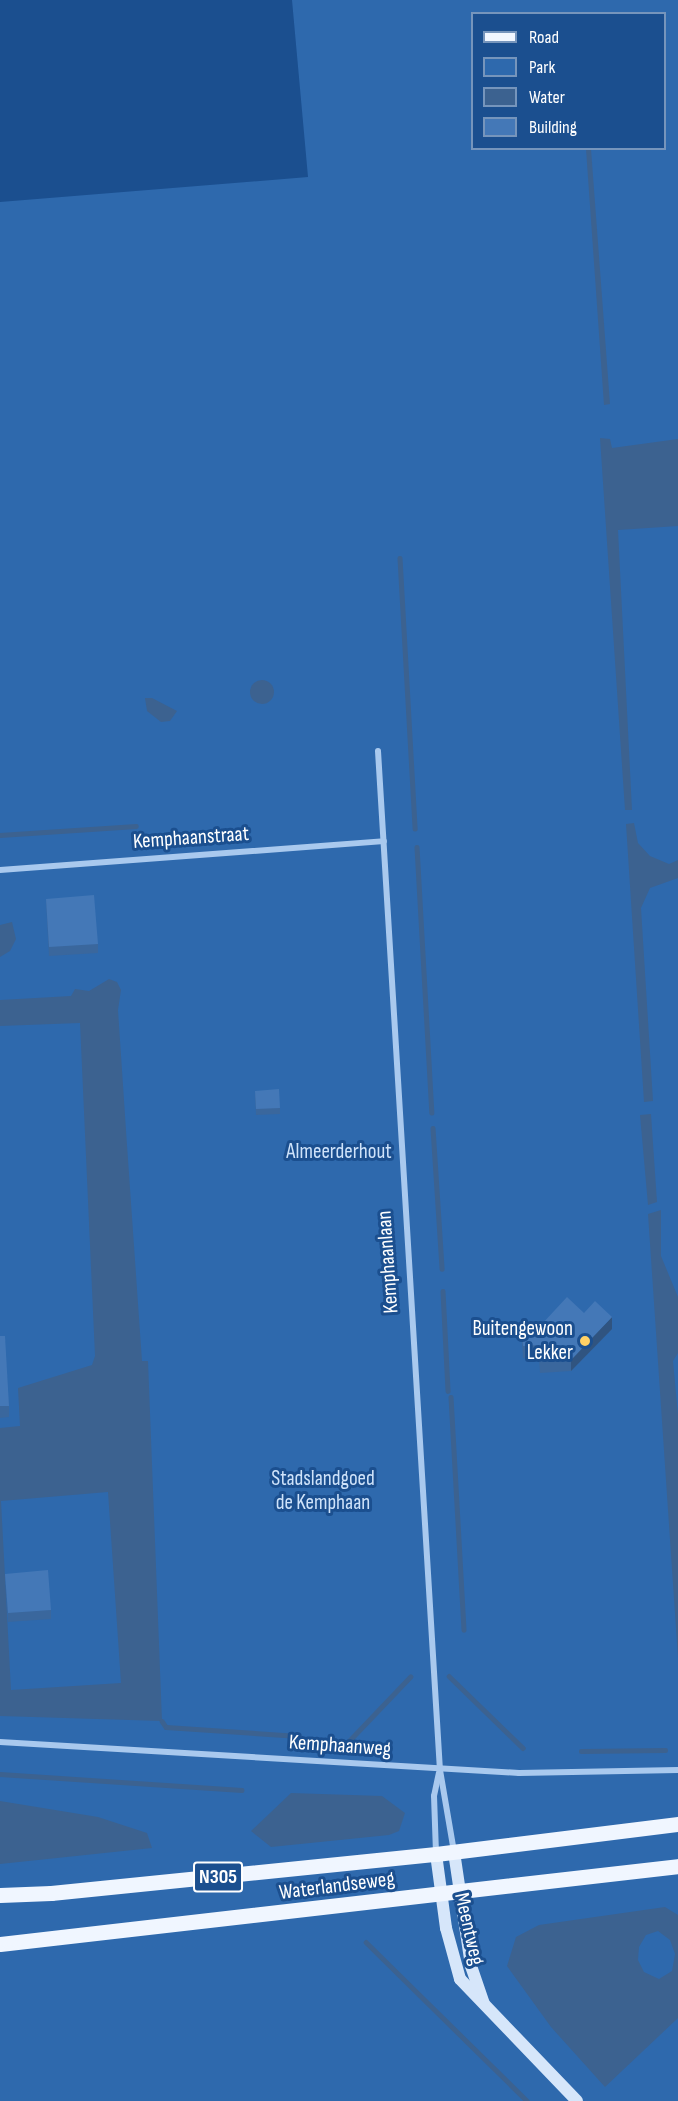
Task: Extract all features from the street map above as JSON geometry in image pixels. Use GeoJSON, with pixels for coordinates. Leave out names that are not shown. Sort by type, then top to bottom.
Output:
{"type":"FeatureCollection","features":[{"type":"Feature","properties":{"kind":"main road","name":"Waterlandseweg"},"geometry":{"type":"LineString","coordinates":[[0,1894],[51,1893],[436,1854],[678,1824]]}},
{"type":"Feature","properties":{"kind":"main road","name":"Waterlandseweg"},"geometry":{"type":"LineString","coordinates":[[0,1944],[441,1896],[678,1866]]}},
{"type":"Feature","properties":{"kind":"street","name":"Kemphaanlaan"},"geometry":{"type":"LineString","coordinates":[[378,752],[440,1770],[454,1852],[458,1894]]}},
{"type":"Feature","properties":{"kind":"street","name":"Kemphaanstraat"},"geometry":{"type":"LineString","coordinates":[[0,870],[384,841]]}},
{"type":"Feature","properties":{"kind":"street","name":"Kemphaanweg"},"geometry":{"type":"LineString","coordinates":[[0,1742],[440,1770],[519,1773],[678,1770]]}},
{"type":"Feature","properties":{"kind":"street","name":"Kemphaanlaan"},"geometry":{"type":"LineString","coordinates":[[436,1854],[434,1796],[440,1770]]}},
{"type":"Feature","properties":{"kind":"street","name":"Meentweg"},"geometry":{"type":"LineString","coordinates":[[436,1854],[441,1896],[460,1978],[577,2101]]}},
{"type":"Feature","properties":{"kind":"street","name":"Meentweg"},"geometry":{"type":"LineString","coordinates":[[458,1894],[471,1966],[484,2003]]}},
{"type":"Feature","properties":{"kind":"green space","name":"Almeerderhout"},"geometry":{"type":"Polygon","coordinates":[[[292,0],[678,0],[678,2101],[0,2101],[0,202],[308,177],[292,0]]]}},
{"type":"Feature","properties":{"kind":"water"},"geometry":{"type":"Polygon","coordinates":[[[586,150],[591,150],[610,404],[604,405],[586,150]]]}},
{"type":"Feature","properties":{"kind":"water"},"geometry":{"type":"Polygon","coordinates":[[[600,438],[610,439],[612,448],[678,439],[678,526],[618,530],[632,810],[625,810],[600,438]]]}},
{"type":"Feature","properties":{"kind":"water"},"geometry":{"type":"Polygon","coordinates":[[[262,680],[271,683],[274,692],[271,701],[262,704],[253,701],[250,692],[253,683],[262,680]]]}},
{"type":"Feature","properties":{"kind":"water"},"geometry":{"type":"Polygon","coordinates":[[[145,698],[152,698],[177,711],[170,721],[161,722],[147,711],[145,698]]]}},
{"type":"Feature","properties":{"kind":"water"},"geometry":{"type":"Polygon","coordinates":[[[634,823],[638,843],[650,856],[669,864],[678,860],[678,878],[650,888],[641,908],[653,1101],[644,1102],[626,824],[634,823]]]}},
{"type":"Feature","properties":{"kind":"water"},"geometry":{"type":"Polygon","coordinates":[[[12,922],[16,939],[10,951],[0,957],[0,925],[12,922]]]}},
{"type":"Feature","properties":{"kind":"water"},"geometry":{"type":"Polygon","coordinates":[[[109,979],[117,982],[121,990],[118,1010],[142,1361],[148,1361],[162,1721],[0,1716],[0,1428],[20,1426],[18,1388],[92,1365],[95,1356],[80,1023],[0,1026],[0,1000],[71,996],[75,989],[89,991],[109,979]],[[108,1492],[1,1501],[11,1690],[121,1683],[108,1492]]]}},
{"type":"Feature","properties":{"kind":"water"},"geometry":{"type":"Polygon","coordinates":[[[651,1114],[657,1202],[648,1205],[640,1115],[651,1114]]]}},
{"type":"Feature","properties":{"kind":"water"},"geometry":{"type":"Polygon","coordinates":[[[661,1210],[661,1256],[678,1297],[678,1353],[673,1361],[678,1415],[678,1658],[648,1214],[661,1210]]]}},
{"type":"Feature","properties":{"kind":"water"},"geometry":{"type":"Polygon","coordinates":[[[291,1793],[382,1796],[405,1813],[399,1831],[389,1835],[271,1847],[251,1831],[291,1793]]]}},
{"type":"Feature","properties":{"kind":"water"},"geometry":{"type":"Polygon","coordinates":[[[0,1801],[98,1817],[147,1833],[152,1848],[0,1864],[0,1801]]]}},
{"type":"Feature","properties":{"kind":"water"},"geometry":{"type":"Polygon","coordinates":[[[665,1907],[678,1915],[678,2018],[605,2087],[551,2027],[507,1966],[516,1937],[539,1925],[665,1907]],[[658,1931],[646,1935],[639,1947],[638,1960],[644,1972],[659,1979],[672,1971],[675,1954],[670,1940],[658,1931]]]}},
{"type":"Feature","properties":{"kind":"building"},"geometry":{"type":"Polygon","coordinates":[[[94,895],[98,944],[49,947],[46,899],[94,895]]]}},
{"type":"Feature","properties":{"kind":"building"},"geometry":{"type":"Polygon","coordinates":[[[279,1089],[280,1108],[256,1109],[255,1091],[279,1089]]]}},
{"type":"Feature","properties":{"kind":"building"},"geometry":{"type":"Polygon","coordinates":[[[567,1297],[584,1313],[595,1301],[612,1317],[571,1360],[540,1361],[539,1345],[523,1346],[521,1325],[542,1324],[567,1297]]]}},
{"type":"Feature","properties":{"kind":"building"},"geometry":{"type":"Polygon","coordinates":[[[0,1336],[5,1336],[9,1406],[0,1406],[0,1336]]]}},
{"type":"Feature","properties":{"kind":"building"},"geometry":{"type":"Polygon","coordinates":[[[48,1570],[51,1610],[8,1613],[5,1574],[48,1570]]]}},
{"type":"Feature","properties":{"kind":"waterway"},"geometry":{"type":"LineString","coordinates":[[400,558],[415,829]]}},
{"type":"Feature","properties":{"kind":"waterway"},"geometry":{"type":"LineString","coordinates":[[0,835],[136,826]]}},
{"type":"Feature","properties":{"kind":"waterway"},"geometry":{"type":"LineString","coordinates":[[417,847],[432,1113]]}},
{"type":"Feature","properties":{"kind":"waterway"},"geometry":{"type":"LineString","coordinates":[[433,1128],[442,1269]]}},
{"type":"Feature","properties":{"kind":"waterway"},"geometry":{"type":"LineString","coordinates":[[443,1291],[448,1391]]}},
{"type":"Feature","properties":{"kind":"waterway"},"geometry":{"type":"LineString","coordinates":[[451,1397],[464,1630]]}},
{"type":"Feature","properties":{"kind":"waterway"},"geometry":{"type":"LineString","coordinates":[[449,1676],[523,1748]]}},
{"type":"Feature","properties":{"kind":"waterway"},"geometry":{"type":"LineString","coordinates":[[346,1744],[410,1677]]}},
{"type":"Feature","properties":{"kind":"waterway"},"geometry":{"type":"LineString","coordinates":[[162,1721],[166,1727],[299,1736]]}},
{"type":"Feature","properties":{"kind":"waterway"},"geometry":{"type":"LineString","coordinates":[[581,1751],[665,1750]]}},
{"type":"Feature","properties":{"kind":"waterway"},"geometry":{"type":"LineString","coordinates":[[0,1774],[241,1790]]}},
{"type":"Feature","properties":{"kind":"waterway"},"geometry":{"type":"LineString","coordinates":[[366,1942],[527,2101]]}},
{"type":"Feature","properties":{"kind":"place","name":"Buitengewoon Lekker"},"geometry":{"type":"Point","coordinates":[585,1341]}},
{"type":"Feature","properties":{"kind":"park label","name":"Stadslandgoed de Kemphaan"},"geometry":{"type":"Point","coordinates":[323,1491]}}]}
